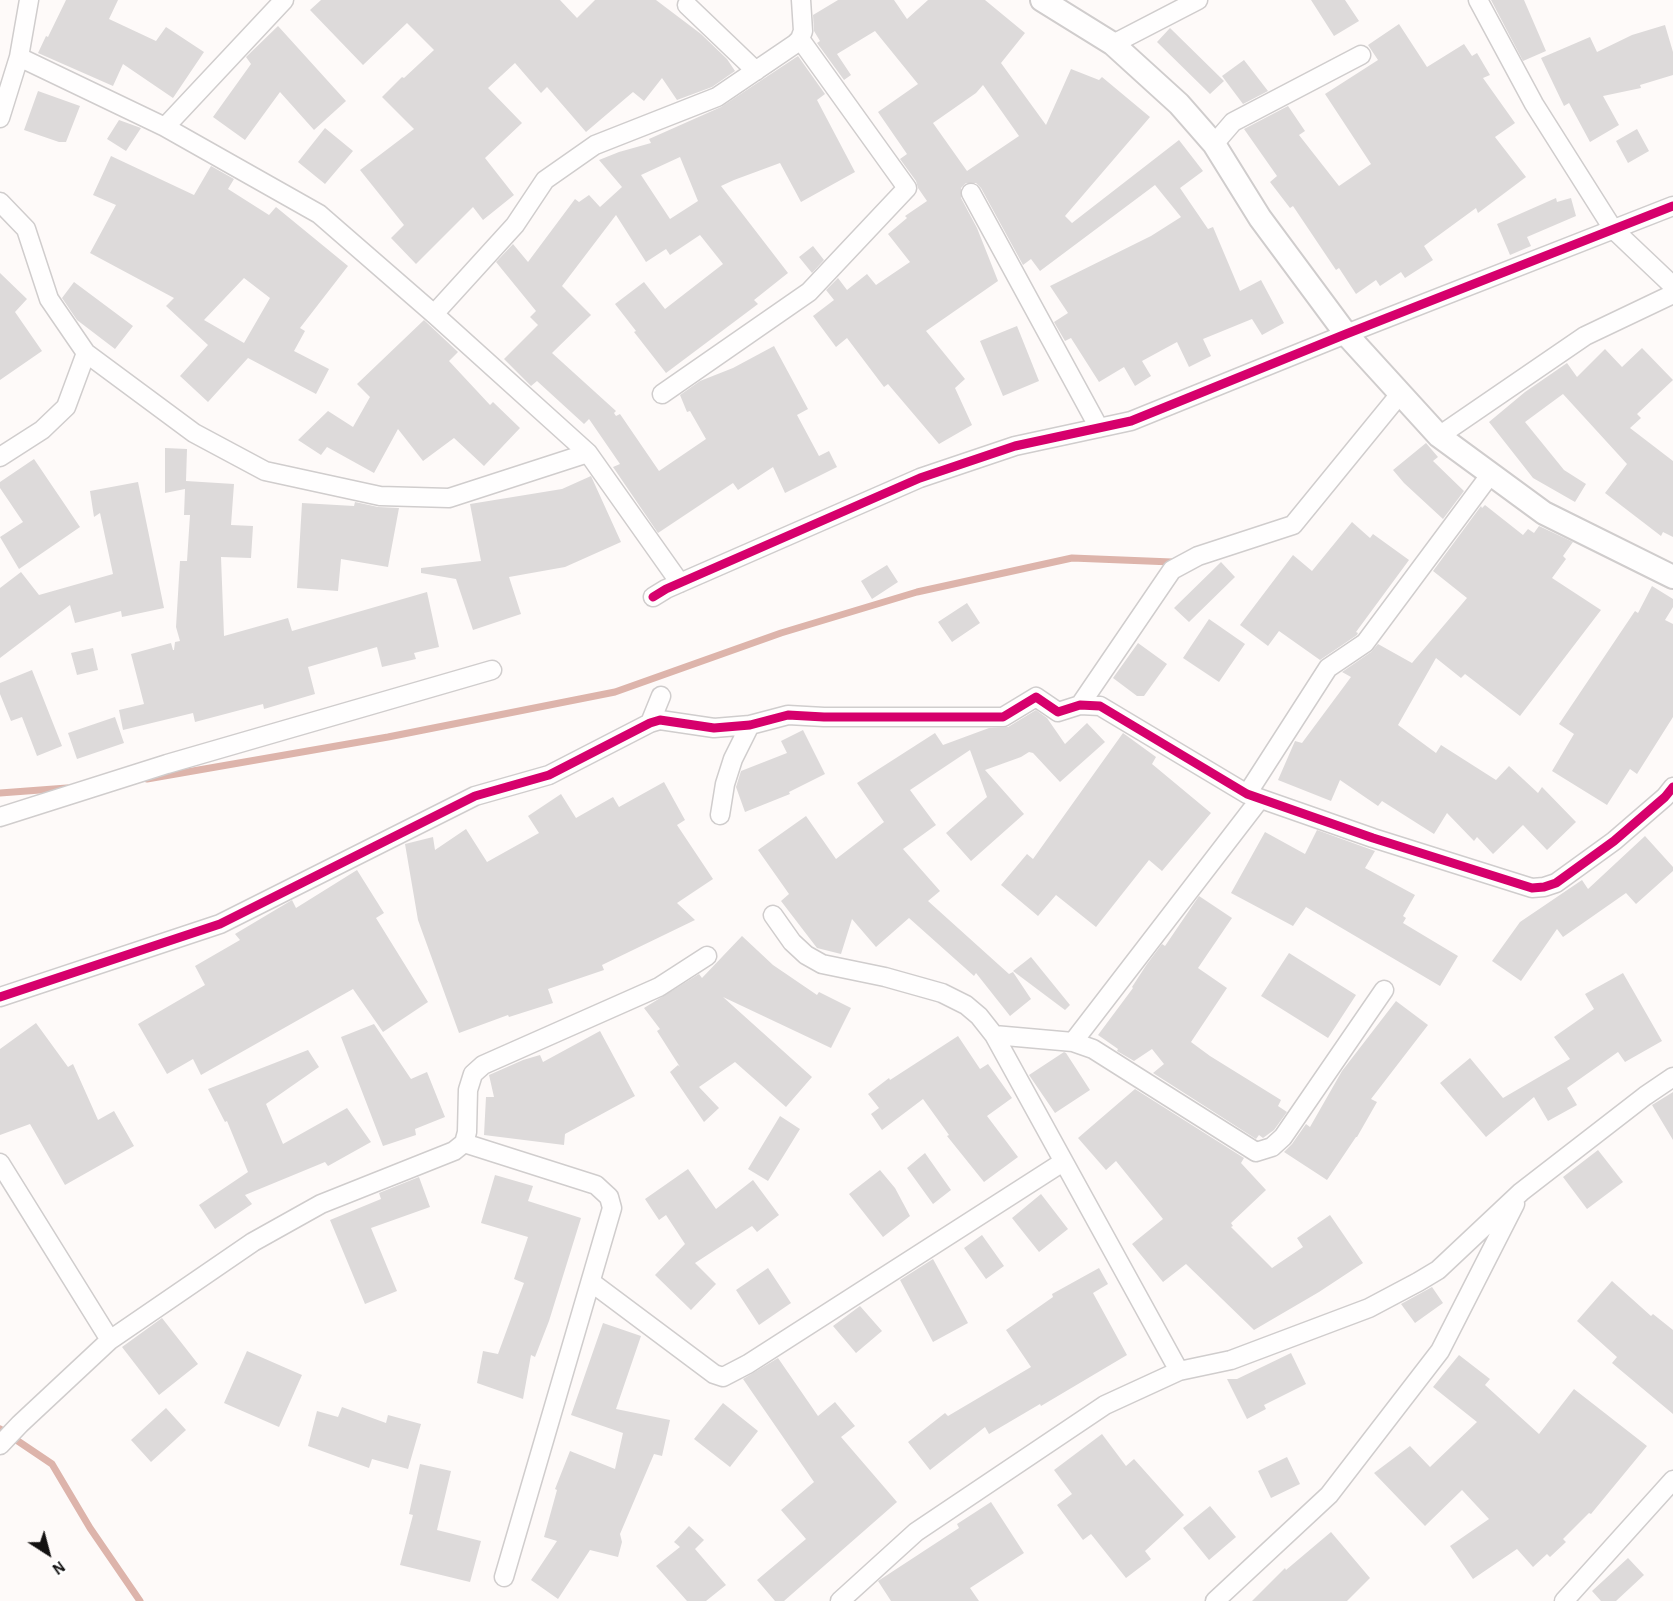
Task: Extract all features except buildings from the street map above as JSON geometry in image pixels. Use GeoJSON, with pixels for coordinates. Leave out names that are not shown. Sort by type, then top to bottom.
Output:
{"type":"FeatureCollection","features":[{"type":"Feature","properties":{"kind":"street"},"geometry":{"type":"LineString","coordinates":[[0,118],[19,57],[29,0]]}},
{"type":"Feature","properties":{"kind":"street"},"geometry":{"type":"LineString","coordinates":[[165,128],[284,0]]}},
{"type":"Feature","properties":{"kind":"street"},"geometry":{"type":"LineString","coordinates":[[434,314],[515,225],[545,180],[595,145],[717,97],[756,71],[800,39],[801,0]]}},
{"type":"Feature","properties":{"kind":"street"},"geometry":{"type":"LineString","coordinates":[[1042,0],[1113,44],[1179,104],[1214,144],[1260,218],[1346,334],[1439,436],[1544,513],[1673,577]]}},
{"type":"Feature","properties":{"kind":"street"},"geometry":{"type":"LineString","coordinates":[[1113,44],[1198,0]]}},
{"type":"Feature","properties":{"kind":"street"},"geometry":{"type":"LineString","coordinates":[[1478,0],[1534,104],[1613,229],[1673,286]]}},
{"type":"Feature","properties":{"kind":"street"},"geometry":{"type":"LineString","coordinates":[[691,2],[756,71]]}},
{"type":"Feature","properties":{"kind":"street"},"geometry":{"type":"LineString","coordinates":[[662,394],[809,292],[907,188],[800,39]]}},
{"type":"Feature","properties":{"kind":"street"},"geometry":{"type":"LineString","coordinates":[[1214,144],[1233,122],[1361,55]]}},
{"type":"Feature","properties":{"kind":"street"},"geometry":{"type":"LineString","coordinates":[[19,57],[165,128],[319,214],[588,453],[680,583]]}},
{"type":"Feature","properties":{"kind":"street"},"geometry":{"type":"LineString","coordinates":[[971,192],[1099,428]]}},
{"type":"Feature","properties":{"kind":"street"},"geometry":{"type":"LineString","coordinates":[[0,202],[26,229],[49,299],[86,353],[194,433],[265,471],[306,482],[380,496],[449,498],[588,453]]}},
{"type":"Feature","properties":{"kind":"street"},"geometry":{"type":"LineString","coordinates":[[653,597],[666,589],[920,478],[1015,446],[1131,421],[1673,206]]}},
{"type":"Feature","properties":{"kind":"street"},"geometry":{"type":"LineString","coordinates":[[1439,436],[1585,336],[1673,294]]}},
{"type":"Feature","properties":{"kind":"street"},"geometry":{"type":"LineString","coordinates":[[0,457],[42,430],[66,407],[86,353]]}},
{"type":"Feature","properties":{"kind":"street"},"geometry":{"type":"LineString","coordinates":[[1080,705],[1172,570],[1198,556],[1293,525],[1400,394]]}},
{"type":"Feature","properties":{"kind":"street"},"geometry":{"type":"LineString","coordinates":[[1073,1041],[1253,797],[1328,668],[1365,643],[1490,475]]}},
{"type":"Feature","properties":{"kind":"street"},"geometry":{"type":"LineString","coordinates":[[0,817],[167,764],[492,670]]}},
{"type":"Feature","properties":{"kind":"street"},"geometry":{"type":"LineString","coordinates":[[650,723],[661,696]]}},
{"type":"Feature","properties":{"kind":"street"},"geometry":{"type":"LineString","coordinates":[[0,997],[220,924],[475,796],[549,775],[660,720],[714,728],[750,725],[788,715],[1003,717],[1036,697],[1058,712],[1080,705],[1100,706],[1253,797],[1372,838],[1532,888],[1556,883],[1670,796]]}},
{"type":"Feature","properties":{"kind":"street"},"geometry":{"type":"LineString","coordinates":[[720,815],[725,784],[733,759],[750,725]]}},
{"type":"Feature","properties":{"kind":"street"},"geometry":{"type":"LineString","coordinates":[[772,915],[792,942],[806,955],[822,964],[885,977],[942,993],[966,1005],[979,1016],[994,1035],[1179,1371]]}},
{"type":"Feature","properties":{"kind":"street"},"geometry":{"type":"LineString","coordinates":[[0,1445],[110,1340],[253,1242],[321,1204],[454,1151],[464,1143],[467,1132],[468,1090],[473,1074],[483,1065],[658,987],[707,956]]}},
{"type":"Feature","properties":{"kind":"street"},"geometry":{"type":"LineString","coordinates":[[994,1035],[1073,1041],[1102,1054],[1256,1152],[1272,1147],[1283,1137],[1384,990]]}},
{"type":"Feature","properties":{"kind":"street"},"geometry":{"type":"LineString","coordinates":[[840,1601],[926,1525],[1105,1405],[1179,1371],[1231,1360],[1369,1308],[1438,1270],[1521,1192],[1673,1077]]}},
{"type":"Feature","properties":{"kind":"street"},"geometry":{"type":"LineString","coordinates":[[464,1143],[596,1185],[602,1188],[609,1197],[612,1208],[504,1577]]}},
{"type":"Feature","properties":{"kind":"street"},"geometry":{"type":"LineString","coordinates":[[591,1282],[714,1374],[723,1377],[767,1352],[1063,1162]]}},
{"type":"Feature","properties":{"kind":"street"},"geometry":{"type":"LineString","coordinates":[[0,1163],[110,1340]]}},
{"type":"Feature","properties":{"kind":"street"},"geometry":{"type":"LineString","coordinates":[[1215,1601],[1329,1495],[1440,1351],[1521,1192]]}},
{"type":"Feature","properties":{"kind":"street"},"geometry":{"type":"LineString","coordinates":[[1564,1601],[1673,1480]]}},
{"type":"Feature","properties":{"kind":"waterway"},"geometry":{"type":"LineString","coordinates":[[147,779],[388,737],[615,692],[781,633],[917,592],[1072,558],[1172,562]]}},
{"type":"Feature","properties":{"kind":"waterway"},"geometry":{"type":"LineString","coordinates":[[0,793],[67,788]]}},
{"type":"Feature","properties":{"kind":"waterway"},"geometry":{"type":"LineString","coordinates":[[0,1429],[52,1464],[90,1528],[140,1601]]}},
{"type":"Feature","properties":{"kind":"cycle path"},"geometry":{"type":"LineString","coordinates":[[653,597],[666,589],[920,478],[1015,446],[1131,421],[1673,206]]}},
{"type":"Feature","properties":{"kind":"cycle path"},"geometry":{"type":"LineString","coordinates":[[0,997],[220,924],[475,796],[549,775],[660,720],[714,728],[750,725],[788,715],[1003,717],[1036,697],[1058,712],[1080,705],[1100,706],[1247,794],[1373,838],[1532,888],[1556,883],[1614,841],[1665,797],[1673,787]]}}]}
